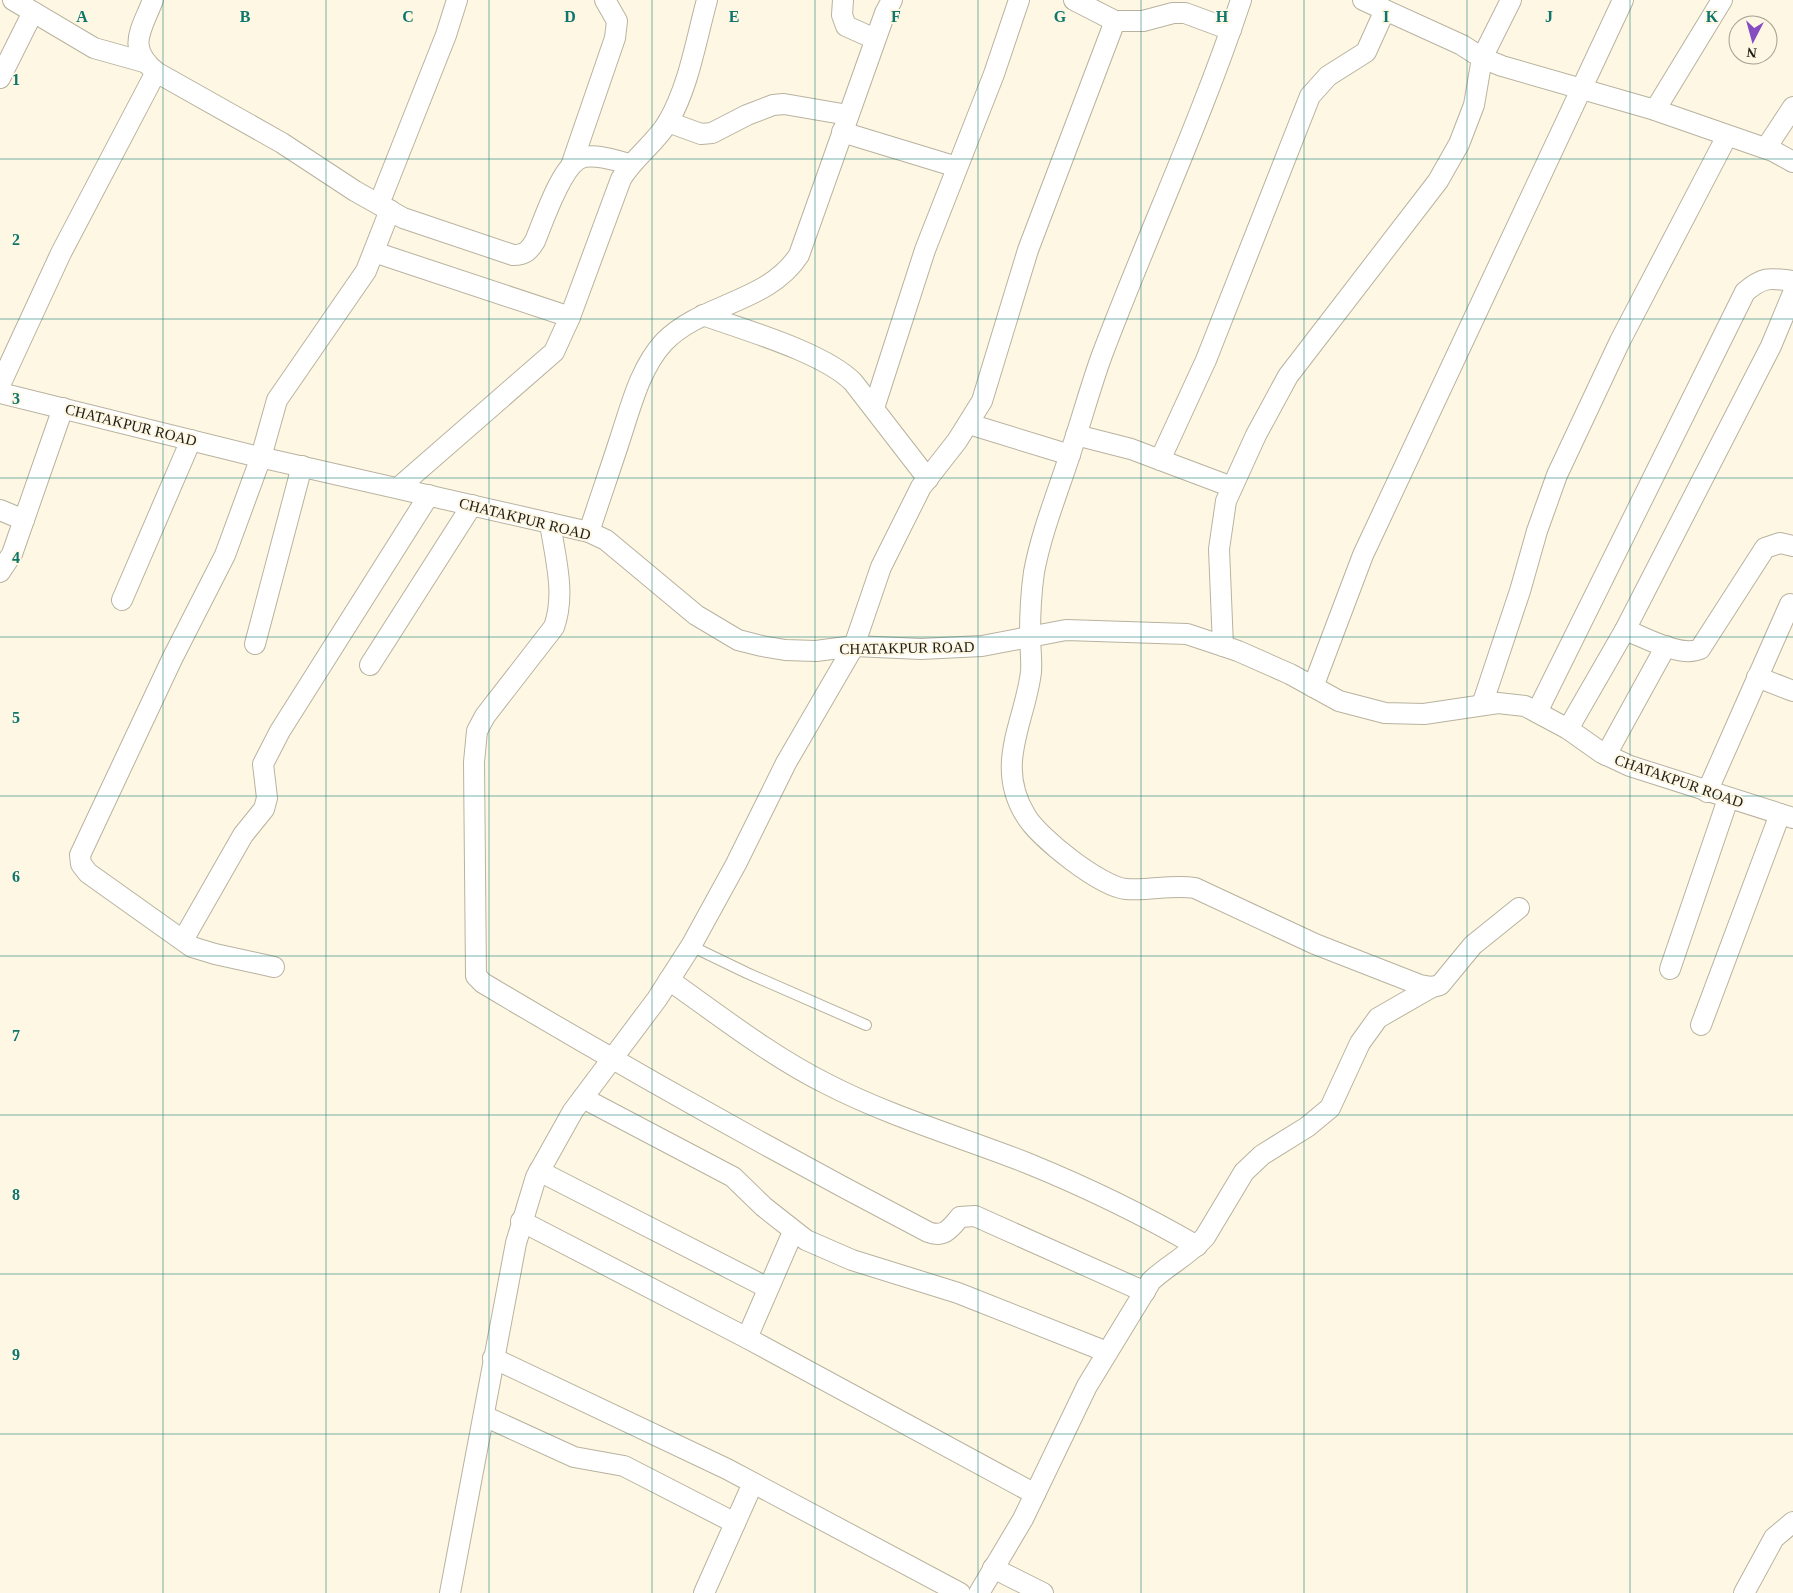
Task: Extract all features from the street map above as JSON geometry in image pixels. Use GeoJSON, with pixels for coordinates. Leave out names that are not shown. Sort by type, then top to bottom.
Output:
{"type":"FeatureCollection","features":[{"type":"Feature","properties":{"kind":"street"},"geometry":{"type":"LineString","coordinates":[[13,0],[94,48],[150,67],[282,143],[384,207],[430,228],[513,255],[522,255],[529,250],[535,241],[564,174],[572,162],[615,38],[617,21],[605,0]]}},
{"type":"Feature","properties":{"kind":"street"},"geometry":{"type":"LineString","coordinates":[[150,67],[138,50],[139,37],[153,0]]}},
{"type":"Feature","properties":{"kind":"street"},"geometry":{"type":"LineString","coordinates":[[274,967],[215,954],[192,946],[88,872],[81,864],[80,856],[167,668],[225,555],[261,457],[280,394],[366,271],[374,252],[384,207],[457,0]]}},
{"type":"Feature","properties":{"kind":"street"},"geometry":{"type":"LineString","coordinates":[[398,488],[554,352],[570,317],[621,179],[630,164],[668,122],[685,82],[707,0]]}},
{"type":"Feature","properties":{"kind":"street"},"geometry":{"type":"LineString","coordinates":[[843,0],[842,15],[846,26],[875,38]]}},
{"type":"Feature","properties":{"kind":"street"},"geometry":{"type":"LineString","coordinates":[[589,532],[636,390],[651,359],[665,342],[703,315],[746,297],[772,283],[792,266],[799,255],[875,38],[892,0]]}},
{"type":"Feature","properties":{"kind":"street"},"geometry":{"type":"LineString","coordinates":[[874,408],[925,250],[994,74],[1019,0]]}},
{"type":"Feature","properties":{"kind":"street"},"geometry":{"type":"LineString","coordinates":[[1074,0],[1115,21],[1143,21],[1175,6],[1231,30]]}},
{"type":"Feature","properties":{"kind":"street"},"geometry":{"type":"LineString","coordinates":[[1241,0],[1231,30],[1102,356],[1034,571],[1030,637],[1031,671],[1014,740],[1012,770],[1017,796],[1026,817],[1054,845],[1103,883],[1123,889],[1142,890],[1181,886],[1195,888],[1315,944],[1420,985],[1432,987]]}},
{"type":"Feature","properties":{"kind":"street"},"geometry":{"type":"LineString","coordinates":[[1362,0],[1462,45],[1482,58],[1502,66],[1655,110],[1766,148],[1793,162]]}},
{"type":"Feature","properties":{"kind":"street"},"geometry":{"type":"LineString","coordinates":[[1223,646],[1219,549],[1221,523],[1232,487],[1260,427],[1288,376],[1438,181],[1459,144],[1474,105],[1482,58],[1510,0]]}},
{"type":"Feature","properties":{"kind":"street"},"geometry":{"type":"LineString","coordinates":[[1313,686],[1362,555],[1623,0]]}},
{"type":"Feature","properties":{"kind":"street"},"geometry":{"type":"LineString","coordinates":[[1655,110],[1722,0]]}},
{"type":"Feature","properties":{"kind":"street"},"geometry":{"type":"LineString","coordinates":[[1160,460],[1206,360],[1310,96],[1328,76],[1366,52],[1385,10]]}},
{"type":"Feature","properties":{"kind":"street"},"geometry":{"type":"LineString","coordinates":[[0,78],[33,12]]}},
{"type":"Feature","properties":{"kind":"street"},"geometry":{"type":"LineString","coordinates":[[450,1593],[484,1416],[493,1358],[521,1221],[539,1171],[583,1098],[669,980],[691,946],[736,864],[786,762],[854,646],[881,567],[921,487],[969,424],[982,400],[1028,250],[1115,21]]}},
{"type":"Feature","properties":{"kind":"street"},"geometry":{"type":"LineString","coordinates":[[0,385],[150,67]]}},
{"type":"Feature","properties":{"kind":"street"},"geometry":{"type":"LineString","coordinates":[[668,122],[701,134],[712,133],[747,115],[773,105],[784,104],[845,124],[957,167]]}},
{"type":"Feature","properties":{"kind":"street"},"geometry":{"type":"LineString","coordinates":[[1766,148],[1793,107]]}},
{"type":"Feature","properties":{"kind":"street"},"geometry":{"type":"LineString","coordinates":[[1482,704],[1520,591],[1537,531],[1557,476],[1620,341],[1727,136]]}},
{"type":"Feature","properties":{"kind":"street"},"geometry":{"type":"LineString","coordinates":[[572,162],[584,157],[598,156],[630,164]]}},
{"type":"Feature","properties":{"kind":"street"},"geometry":{"type":"LineString","coordinates":[[374,252],[570,317]]}},
{"type":"Feature","properties":{"kind":"street"},"geometry":{"type":"LineString","coordinates":[[1537,712],[1746,292],[1759,280],[1772,278],[1793,281]]}},
{"type":"Feature","properties":{"kind":"street"},"geometry":{"type":"LineString","coordinates":[[1568,729],[1625,630],[1771,346],[1793,293]]}},
{"type":"Feature","properties":{"kind":"street"},"geometry":{"type":"LineString","coordinates":[[703,315],[777,342],[842,371],[874,408],[928,479]]}},
{"type":"Feature","properties":{"kind":"street","name":"CHATAKPUR ROAD"},"geometry":{"type":"LineString","coordinates":[[0,393],[261,457],[589,532],[606,540],[650,580],[696,615],[738,640],[784,650],[816,651],[854,646],[921,649],[982,646],[1066,630],[1187,634],[1223,646],[1290,674],[1339,700],[1385,714],[1424,714],[1482,704],[1512,703],[1537,712],[1568,729],[1606,755],[1707,792],[1787,816]]}},
{"type":"Feature","properties":{"kind":"street"},"geometry":{"type":"LineString","coordinates":[[0,572],[12,554],[63,408]]}},
{"type":"Feature","properties":{"kind":"street"},"geometry":{"type":"LineString","coordinates":[[969,424],[1070,455]]}},
{"type":"Feature","properties":{"kind":"street"},"geometry":{"type":"LineString","coordinates":[[1076,435],[1111,443],[1232,487]]}},
{"type":"Feature","properties":{"kind":"street"},"geometry":{"type":"LineString","coordinates":[[122,600],[191,440]]}},
{"type":"Feature","properties":{"kind":"street"},"geometry":{"type":"LineString","coordinates":[[255,644],[302,466]]}},
{"type":"Feature","properties":{"kind":"street"},"geometry":{"type":"LineString","coordinates":[[182,940],[243,835],[264,809],[267,798],[263,764],[280,731],[429,495]]}},
{"type":"Feature","properties":{"kind":"street"},"geometry":{"type":"LineString","coordinates":[[370,665],[472,505]]}},
{"type":"Feature","properties":{"kind":"street"},"geometry":{"type":"LineString","coordinates":[[0,510],[24,520]]}},
{"type":"Feature","properties":{"kind":"street"},"geometry":{"type":"LineString","coordinates":[[550,523],[560,595],[560,612],[554,628],[485,716],[477,731],[474,762],[476,976],[483,983],[611,1060],[769,1148],[928,1232],[937,1235],[943,1234],[960,1217],[974,1216],[1145,1292]]}},
{"type":"Feature","properties":{"kind":"street"},"geometry":{"type":"LineString","coordinates":[[1625,630],[1680,651],[1693,652],[1700,649],[1765,548],[1780,543],[1793,546]]}},
{"type":"Feature","properties":{"kind":"street"},"geometry":{"type":"LineString","coordinates":[[1707,792],[1790,604]]}},
{"type":"Feature","properties":{"kind":"street"},"geometry":{"type":"LineString","coordinates":[[1606,755],[1666,646]]}},
{"type":"Feature","properties":{"kind":"street"},"geometry":{"type":"LineString","coordinates":[[1758,677],[1793,692]]}},
{"type":"Feature","properties":{"kind":"street"},"geometry":{"type":"LineString","coordinates":[[1670,969],[1728,799]]}},
{"type":"Feature","properties":{"kind":"street"},"geometry":{"type":"LineString","coordinates":[[1702,1025],[1787,816]]}},
{"type":"Feature","properties":{"kind":"street"},"geometry":{"type":"LineString","coordinates":[[979,1593],[1035,1494],[1087,1386],[1145,1292],[1162,1270],[1197,1246],[1244,1172],[1262,1155],[1320,1118],[1330,1108],[1360,1043],[1378,1018],[1440,984],[1473,945],[1519,908]]}},
{"type":"Feature","properties":{"kind":"street"},"geometry":{"type":"LineString","coordinates":[[669,980],[781,1058],[826,1084],[874,1106],[1028,1164],[1137,1211],[1197,1246]]}},
{"type":"Feature","properties":{"kind":"street"},"geometry":{"type":"LineString","coordinates":[[583,1098],[733,1177],[793,1232],[806,1240],[852,1260],[958,1292],[1107,1352]]}},
{"type":"Feature","properties":{"kind":"street"},"geometry":{"type":"LineString","coordinates":[[539,1171],[768,1288]]}},
{"type":"Feature","properties":{"kind":"street"},"geometry":{"type":"LineString","coordinates":[[521,1221],[747,1338],[1035,1494]]}},
{"type":"Feature","properties":{"kind":"street"},"geometry":{"type":"LineString","coordinates":[[747,1338],[793,1232]]}},
{"type":"Feature","properties":{"kind":"street"},"geometry":{"type":"LineString","coordinates":[[493,1358],[753,1483],[960,1593]]}},
{"type":"Feature","properties":{"kind":"street"},"geometry":{"type":"LineString","coordinates":[[484,1416],[574,1457],[624,1466],[735,1523]]}},
{"type":"Feature","properties":{"kind":"street"},"geometry":{"type":"LineString","coordinates":[[704,1593],[753,1483]]}},
{"type":"Feature","properties":{"kind":"street"},"geometry":{"type":"LineString","coordinates":[[1744,1593],[1774,1538],[1793,1522]]}},
{"type":"Feature","properties":{"kind":"street"},"geometry":{"type":"LineString","coordinates":[[993,1568],[1043,1593]]}},
{"type":"Feature","properties":{"kind":"lane"},"geometry":{"type":"LineString","coordinates":[[691,946],[747,974],[866,1024]]}}]}
